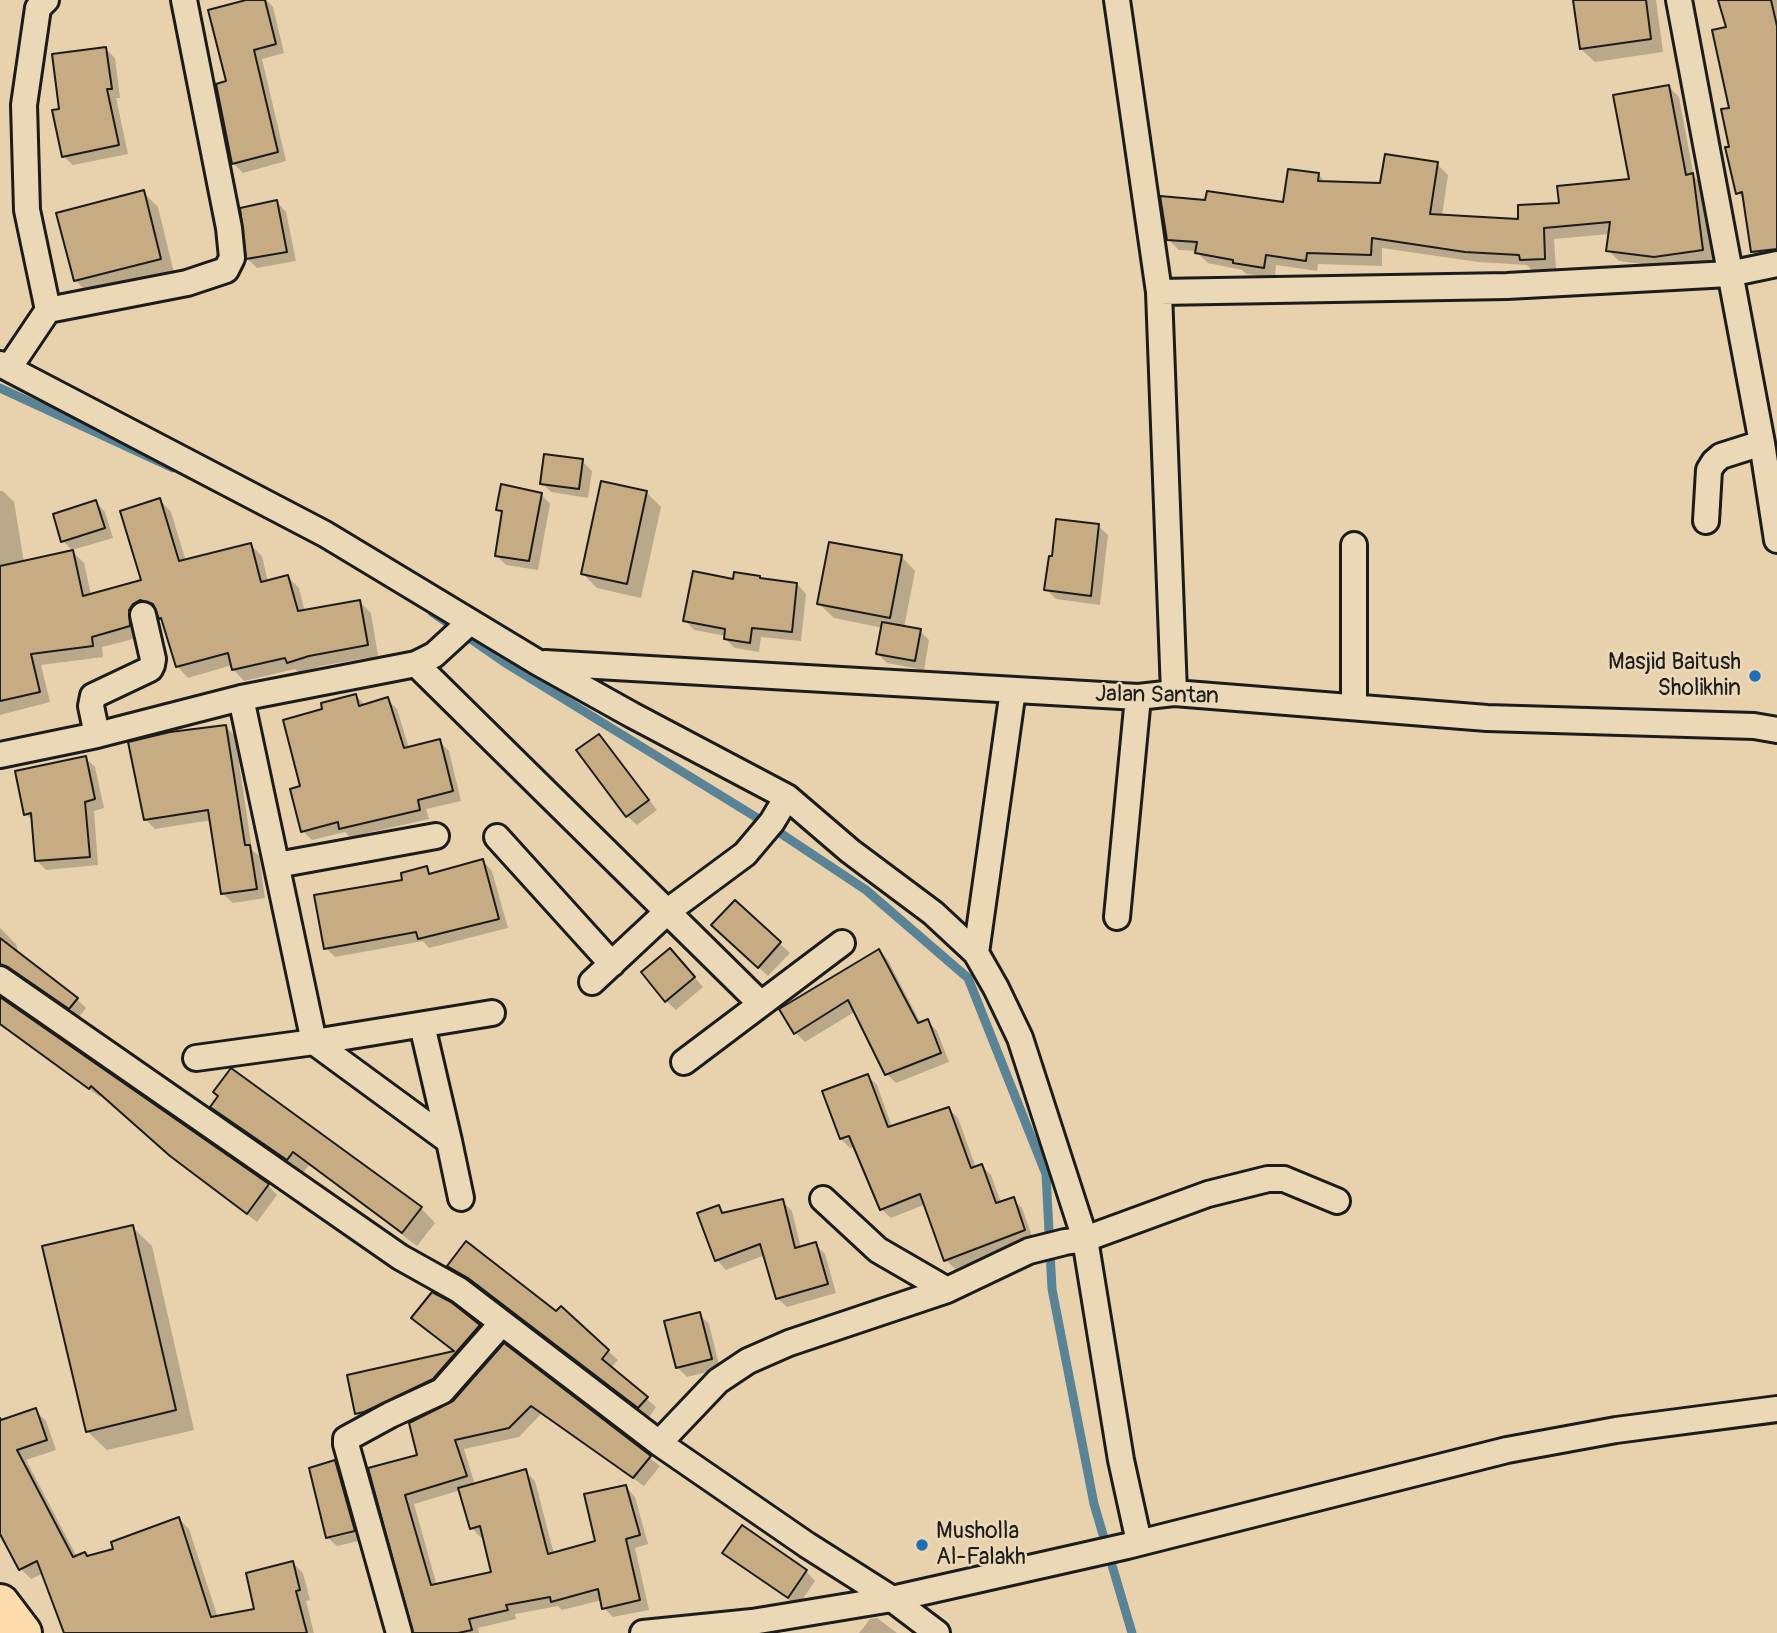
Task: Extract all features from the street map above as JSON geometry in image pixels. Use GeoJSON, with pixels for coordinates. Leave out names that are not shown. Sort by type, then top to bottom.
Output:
{"type":"FeatureCollection","features":[{"type":"Feature","properties":{"kind":"highway"},"geometry":{"type":"LineString","coordinates":[[0,1604],[22,1633]]}},
{"type":"Feature","properties":{"kind":"street"},"geometry":{"type":"LineString","coordinates":[[46,0],[38,8],[24,106],[27,210],[48,310]]}},
{"type":"Feature","properties":{"kind":"street"},"geometry":{"type":"LineString","coordinates":[[184,0],[232,258],[226,270],[187,283],[48,310],[4,366],[326,534],[466,627],[537,662],[787,797],[850,851],[933,913],[976,953],[1020,1038],[1075,1241],[1121,1461],[1133,1544]]}},
{"type":"Feature","properties":{"kind":"street"},"geometry":{"type":"LineString","coordinates":[[1117,0],[1160,292],[1174,693]]}},
{"type":"Feature","properties":{"kind":"street"},"geometry":{"type":"LineString","coordinates":[[1679,0],[1762,443],[1777,540]]}},
{"type":"Feature","properties":{"kind":"street"},"geometry":{"type":"LineString","coordinates":[[1160,292],[1507,286],[1729,274],[1777,264]]}},
{"type":"Feature","properties":{"kind":"street"},"geometry":{"type":"LineString","coordinates":[[1706,521],[1709,470],[1714,462],[1721,456],[1762,443]]}},
{"type":"Feature","properties":{"kind":"street"},"geometry":{"type":"LineString","coordinates":[[1354,545],[1354,707]]}},
{"type":"Feature","properties":{"kind":"street"},"geometry":{"type":"LineString","coordinates":[[96,735],[91,706],[93,696],[150,669],[152,665],[143,615]]}},
{"type":"Feature","properties":{"kind":"street"},"geometry":{"type":"LineString","coordinates":[[0,755],[96,735],[241,698],[425,659],[466,627]]}},
{"type":"Feature","properties":{"kind":"street"},"geometry":{"type":"LineString","coordinates":[[425,659],[761,1004]]}},
{"type":"Feature","properties":{"kind":"street","name":"Jalan Santan"},"geometry":{"type":"LineString","coordinates":[[537,662],[1138,697],[1174,693],[1487,718],[1754,726],[1777,730]]}},
{"type":"Feature","properties":{"kind":"street"},"geometry":{"type":"LineString","coordinates":[[976,953],[1013,690]]}},
{"type":"Feature","properties":{"kind":"street"},"geometry":{"type":"LineString","coordinates":[[1117,917],[1138,697]]}},
{"type":"Feature","properties":{"kind":"street"},"geometry":{"type":"LineString","coordinates":[[241,698],[314,1042],[449,1140]]}},
{"type":"Feature","properties":{"kind":"street"},"geometry":{"type":"LineString","coordinates":[[592,982],[668,911],[745,854],[772,822],[787,797]]}},
{"type":"Feature","properties":{"kind":"street"},"geometry":{"type":"LineString","coordinates":[[277,865],[436,836]]}},
{"type":"Feature","properties":{"kind":"street"},"geometry":{"type":"LineString","coordinates":[[497,837],[612,964]]}},
{"type":"Feature","properties":{"kind":"street"},"geometry":{"type":"LineString","coordinates":[[684,1062],[842,943]]}},
{"type":"Feature","properties":{"kind":"street"},"geometry":{"type":"LineString","coordinates":[[0,979],[400,1257],[459,1290],[659,1443],[798,1539],[892,1599],[937,1633]]}},
{"type":"Feature","properties":{"kind":"street"},"geometry":{"type":"LineString","coordinates":[[196,1058],[492,1013]]}},
{"type":"Feature","properties":{"kind":"street"},"geometry":{"type":"LineString","coordinates":[[422,1025],[461,1198]]}},
{"type":"Feature","properties":{"kind":"street"},"geometry":{"type":"LineString","coordinates":[[659,1443],[718,1381],[748,1361],[789,1343],[947,1290],[1029,1251],[1075,1241],[1208,1194],[1268,1179],[1284,1180],[1337,1201]]}},
{"type":"Feature","properties":{"kind":"street"},"geometry":{"type":"LineString","coordinates":[[823,1199],[878,1250],[947,1290]]}},
{"type":"Feature","properties":{"kind":"street"},"geometry":{"type":"LineString","coordinates":[[399,1633],[346,1439],[443,1391],[502,1323]]}},
{"type":"Feature","properties":{"kind":"street"},"geometry":{"type":"LineString","coordinates":[[643,1633],[752,1622],[892,1599],[1133,1544],[1507,1450],[1616,1430],[1777,1409]]}},
{"type":"Feature","properties":{"kind":"building"},"geometry":{"type":"Polygon","coordinates":[[[246,0],[265,0],[276,44],[254,50],[278,152],[232,164],[216,84],[226,81],[208,10],[246,0]]]}},
{"type":"Feature","properties":{"kind":"building"},"geometry":{"type":"Polygon","coordinates":[[[1573,0],[1646,0],[1651,39],[1580,49],[1573,0]]]}},
{"type":"Feature","properties":{"kind":"building"},"geometry":{"type":"Polygon","coordinates":[[[1718,0],[1771,0],[1777,26],[1777,249],[1751,252],[1742,192],[1736,194],[1725,147],[1729,147],[1721,109],[1729,108],[1712,30],[1726,27],[1718,0]]]}},
{"type":"Feature","properties":{"kind":"building"},"geometry":{"type":"Polygon","coordinates":[[[106,47],[112,89],[107,89],[119,145],[62,157],[52,110],[59,109],[52,54],[106,47]]]}},
{"type":"Feature","properties":{"kind":"building"},"geometry":{"type":"Polygon","coordinates":[[[1669,85],[1686,175],[1693,173],[1703,250],[1654,257],[1606,251],[1610,222],[1544,228],[1545,259],[1520,260],[1519,255],[1465,252],[1372,238],[1371,255],[1307,253],[1306,261],[1266,255],[1264,268],[1195,253],[1197,242],[1167,240],[1160,196],[1205,200],[1207,191],[1283,202],[1288,169],[1319,173],[1318,181],[1380,183],[1385,154],[1438,162],[1430,214],[1518,219],[1518,205],[1559,203],[1557,186],[1629,179],[1613,95],[1669,85]]]}},
{"type":"Feature","properties":{"kind":"building"},"geometry":{"type":"Polygon","coordinates":[[[144,190],[161,259],[74,281],[56,213],[144,190]]]}},
{"type":"Feature","properties":{"kind":"building"},"geometry":{"type":"Polygon","coordinates":[[[277,200],[287,252],[246,259],[240,208],[277,200]]]}},
{"type":"Feature","properties":{"kind":"building"},"geometry":{"type":"Polygon","coordinates":[[[544,454],[583,459],[579,489],[540,484],[544,454]]]}},
{"type":"Feature","properties":{"kind":"building"},"geometry":{"type":"Polygon","coordinates":[[[601,481],[647,491],[627,584],[581,574],[601,481]]]}},
{"type":"Feature","properties":{"kind":"building"},"geometry":{"type":"Polygon","coordinates":[[[501,484],[542,493],[529,561],[495,556],[502,511],[496,510],[501,484]]]}},
{"type":"Feature","properties":{"kind":"building"},"geometry":{"type":"Polygon","coordinates":[[[160,498],[179,561],[251,543],[261,582],[288,575],[298,611],[360,600],[368,645],[287,663],[285,658],[232,670],[228,653],[176,667],[161,618],[159,619],[153,604],[140,600],[129,610],[130,626],[92,637],[93,646],[31,654],[40,692],[0,701],[0,566],[73,550],[83,596],[141,580],[120,511],[160,498]]]}},
{"type":"Feature","properties":{"kind":"building"},"geometry":{"type":"Polygon","coordinates":[[[96,500],[105,528],[61,542],[53,514],[96,500]]]}},
{"type":"Feature","properties":{"kind":"building"},"geometry":{"type":"Polygon","coordinates":[[[1056,519],[1099,524],[1091,596],[1044,590],[1049,556],[1052,556],[1056,519]]]}},
{"type":"Feature","properties":{"kind":"building"},"geometry":{"type":"Polygon","coordinates":[[[829,542],[902,555],[890,618],[817,604],[829,542]]]}},
{"type":"Feature","properties":{"kind":"building"},"geometry":{"type":"Polygon","coordinates":[[[693,571],[733,579],[734,572],[797,583],[792,632],[752,628],[750,643],[724,639],[725,629],[683,621],[693,571]]]}},
{"type":"Feature","properties":{"kind":"building"},"geometry":{"type":"Polygon","coordinates":[[[882,622],[921,629],[915,661],[876,654],[882,622]]]}},
{"type":"Feature","properties":{"kind":"building"},"geometry":{"type":"Polygon","coordinates":[[[356,694],[359,706],[388,697],[404,748],[440,739],[453,791],[418,800],[420,810],[339,829],[338,822],[301,832],[290,789],[300,786],[283,720],[322,709],[321,703],[356,694]]]}},
{"type":"Feature","properties":{"kind":"building"},"geometry":{"type":"Polygon","coordinates":[[[226,725],[245,845],[250,845],[257,889],[221,894],[208,810],[144,820],[128,742],[170,732],[226,725]]]}},
{"type":"Feature","properties":{"kind":"building"},"geometry":{"type":"Polygon","coordinates":[[[599,734],[649,800],[626,817],[576,750],[599,734]]]}},
{"type":"Feature","properties":{"kind":"building"},"geometry":{"type":"Polygon","coordinates":[[[86,756],[95,799],[85,802],[90,857],[35,861],[31,813],[24,815],[15,771],[86,756]]]}},
{"type":"Feature","properties":{"kind":"building"},"geometry":{"type":"Polygon","coordinates":[[[483,859],[499,919],[418,939],[416,932],[324,949],[314,895],[402,880],[401,873],[427,866],[429,874],[483,859]]]}},
{"type":"Feature","properties":{"kind":"building"},"geometry":{"type":"Polygon","coordinates":[[[735,900],[781,942],[758,968],[711,925],[735,900]]]}},
{"type":"Feature","properties":{"kind":"building"},"geometry":{"type":"Polygon","coordinates":[[[0,938],[78,998],[69,1009],[0,964],[0,938]]]}},
{"type":"Feature","properties":{"kind":"building"},"geometry":{"type":"Polygon","coordinates":[[[670,948],[695,977],[665,1002],[641,972],[670,948]]]}},
{"type":"Feature","properties":{"kind":"building"},"geometry":{"type":"Polygon","coordinates":[[[879,949],[918,1023],[928,1019],[941,1053],[885,1075],[848,1000],[794,1034],[779,1009],[879,949]]]}},
{"type":"Feature","properties":{"kind":"building"},"geometry":{"type":"Polygon","coordinates":[[[0,997],[269,1184],[247,1214],[170,1156],[91,1086],[89,1089],[0,1024],[0,997]]]}},
{"type":"Feature","properties":{"kind":"building"},"geometry":{"type":"Polygon","coordinates":[[[231,1068],[422,1207],[402,1233],[293,1152],[287,1160],[210,1107],[218,1096],[213,1092],[231,1068]]]}},
{"type":"Feature","properties":{"kind":"building"},"geometry":{"type":"Polygon","coordinates":[[[868,1074],[888,1127],[949,1107],[971,1168],[982,1164],[996,1203],[1014,1197],[1025,1230],[944,1261],[920,1194],[880,1210],[849,1136],[840,1139],[822,1091],[868,1074]]]}},
{"type":"Feature","properties":{"kind":"building"},"geometry":{"type":"Polygon","coordinates":[[[783,1199],[795,1248],[816,1242],[828,1284],[776,1299],[760,1244],[715,1261],[697,1213],[719,1205],[722,1213],[783,1199]]]}},
{"type":"Feature","properties":{"kind":"building"},"geometry":{"type":"Polygon","coordinates":[[[133,1225],[176,1410],[86,1432],[42,1246],[133,1225]]]}},
{"type":"Feature","properties":{"kind":"building"},"geometry":{"type":"Polygon","coordinates":[[[466,1241],[556,1311],[561,1306],[609,1350],[602,1359],[648,1397],[638,1408],[468,1278],[447,1266],[466,1241]]]}},
{"type":"Feature","properties":{"kind":"building"},"geometry":{"type":"Polygon","coordinates":[[[432,1292],[451,1302],[480,1325],[433,1379],[355,1414],[347,1375],[454,1351],[411,1318],[432,1292]]]}},
{"type":"Feature","properties":{"kind":"building"},"geometry":{"type":"Polygon","coordinates":[[[700,1312],[712,1359],[676,1368],[664,1321],[700,1312]]]}},
{"type":"Feature","properties":{"kind":"building"},"geometry":{"type":"Polygon","coordinates":[[[504,1343],[651,1456],[633,1478],[531,1406],[509,1428],[455,1440],[467,1476],[405,1495],[431,1585],[491,1572],[480,1526],[470,1529],[458,1488],[526,1469],[548,1554],[595,1541],[584,1494],[626,1485],[640,1535],[626,1539],[640,1600],[602,1609],[598,1589],[551,1602],[550,1597],[506,1605],[508,1610],[469,1619],[472,1630],[458,1633],[413,1633],[368,1468],[417,1455],[409,1423],[453,1401],[504,1343]]]}},
{"type":"Feature","properties":{"kind":"building"},"geometry":{"type":"Polygon","coordinates":[[[36,1408],[47,1440],[17,1450],[73,1557],[85,1552],[87,1556],[113,1549],[111,1542],[179,1517],[211,1617],[254,1609],[246,1573],[293,1561],[300,1590],[296,1591],[307,1633],[64,1633],[37,1561],[19,1570],[0,1534],[0,1418],[1,1420],[36,1408]]]}},
{"type":"Feature","properties":{"kind":"building"},"geometry":{"type":"Polygon","coordinates":[[[335,1460],[355,1531],[326,1538],[309,1468],[335,1460]]]}},
{"type":"Feature","properties":{"kind":"building"},"geometry":{"type":"Polygon","coordinates":[[[742,1525],[807,1570],[788,1598],[722,1553],[742,1525]]]}},
{"type":"Feature","properties":{"kind":"waterway"},"geometry":{"type":"LineString","coordinates":[[0,388],[173,468]]}},
{"type":"Feature","properties":{"kind":"waterway"},"geometry":{"type":"LineString","coordinates":[[432,612],[507,664],[759,819],[866,890],[968,978],[1046,1174],[1052,1289],[1094,1504],[1132,1633]]}},
{"type":"Feature","properties":{"kind":"place","name":"Masjid Baitush Sholikhin"},"geometry":{"type":"Point","coordinates":[1755,676]}},
{"type":"Feature","properties":{"kind":"place","name":"Musholla Al-Falakh"},"geometry":{"type":"Point","coordinates":[922,1545]}}]}
